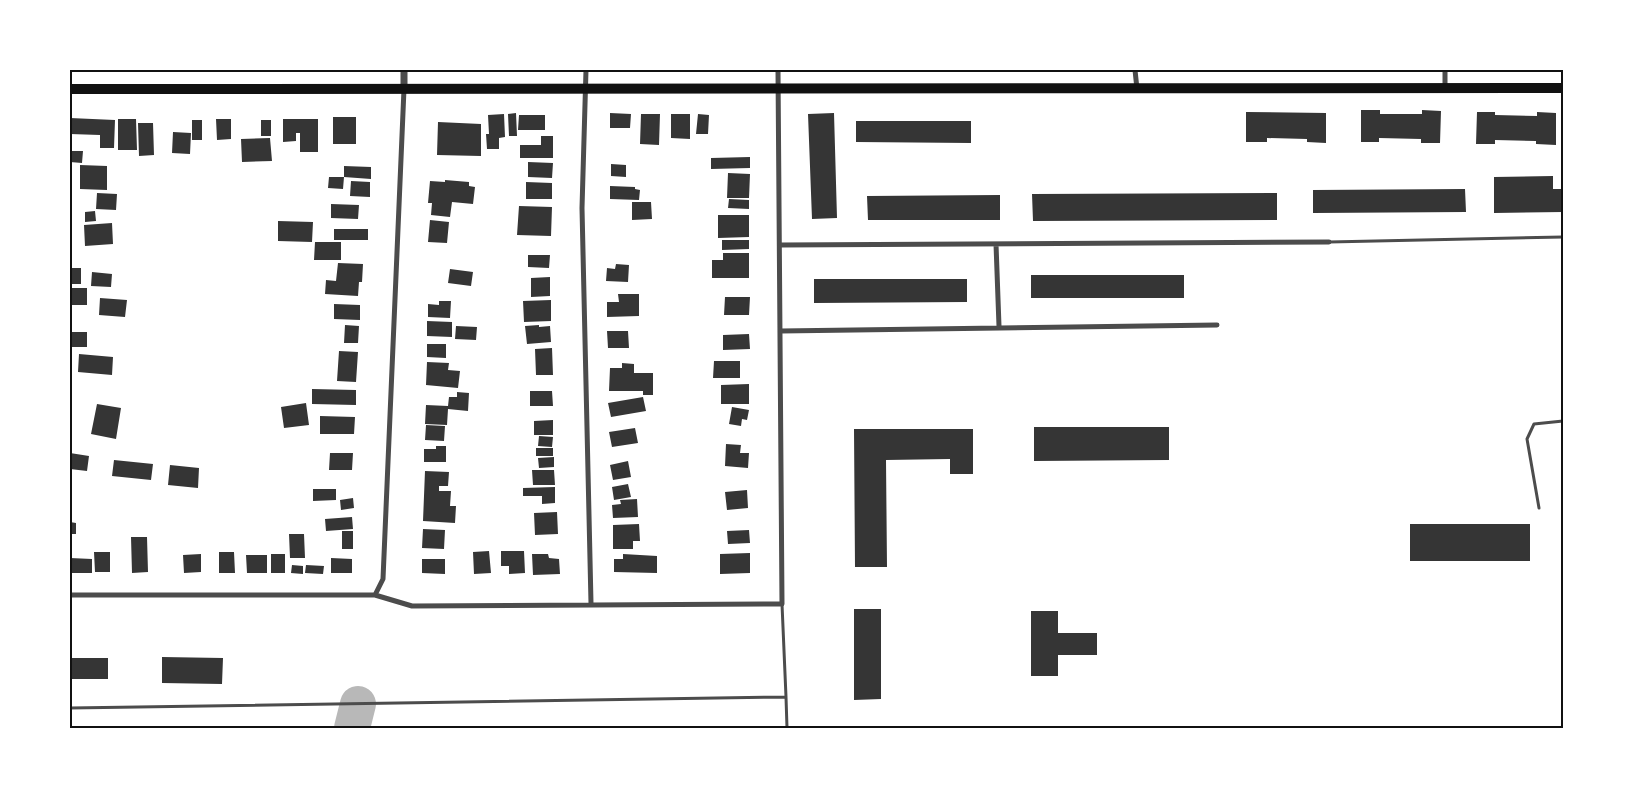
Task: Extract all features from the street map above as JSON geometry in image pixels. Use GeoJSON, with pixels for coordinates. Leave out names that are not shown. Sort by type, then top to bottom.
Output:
{"type":"FeatureCollection","features":[{"type":"Feature","properties":{"kind":"highway"},"geometry":{"type":"LineString","coordinates":[[70,89],[1563,88]]}},
{"type":"Feature","properties":{"kind":"street"},"geometry":{"type":"LineString","coordinates":[[375,595],[382,580],[404,70]]}},
{"type":"Feature","properties":{"kind":"street"},"geometry":{"type":"LineString","coordinates":[[586,70],[582,208],[591,604]]}},
{"type":"Feature","properties":{"kind":"street"},"geometry":{"type":"LineString","coordinates":[[70,595],[375,595],[412,606],[782,604],[781,245],[778,70]]}},
{"type":"Feature","properties":{"kind":"street"},"geometry":{"type":"LineString","coordinates":[[1136,70],[1137,89]]}},
{"type":"Feature","properties":{"kind":"street"},"geometry":{"type":"LineString","coordinates":[[1445,70],[1445,88]]}},
{"type":"Feature","properties":{"kind":"street"},"geometry":{"type":"LineString","coordinates":[[781,245],[1329,242]]}},
{"type":"Feature","properties":{"kind":"street"},"geometry":{"type":"LineString","coordinates":[[996,244],[999,326]]}},
{"type":"Feature","properties":{"kind":"street"},"geometry":{"type":"LineString","coordinates":[[781,331],[999,326],[1217,325]]}},
{"type":"Feature","properties":{"kind":"lane"},"geometry":{"type":"LineString","coordinates":[[1329,242],[1563,237]]}},
{"type":"Feature","properties":{"kind":"lane"},"geometry":{"type":"LineString","coordinates":[[1539,508],[1526,439],[1534,424],[1563,421]]}},
{"type":"Feature","properties":{"kind":"lane"},"geometry":{"type":"LineString","coordinates":[[782,604],[787,728]]}},
{"type":"Feature","properties":{"kind":"lane"},"geometry":{"type":"LineString","coordinates":[[70,708],[786,697]]}},
{"type":"Feature","properties":{"kind":"building"},"geometry":{"type":"Polygon","coordinates":[[[1361,110],[1380,110],[1380,114],[1422,114],[1422,110],[1441,111],[1440,143],[1421,143],[1421,139],[1379,138],[1379,142],[1361,142],[1361,110]]]}},
{"type":"Feature","properties":{"kind":"building"},"geometry":{"type":"Polygon","coordinates":[[[1246,112],[1326,113],[1326,143],[1307,142],[1307,139],[1267,138],[1267,142],[1246,142],[1246,112]]]}},
{"type":"Feature","properties":{"kind":"building"},"geometry":{"type":"Polygon","coordinates":[[[1477,112],[1495,112],[1495,115],[1537,116],[1537,112],[1556,113],[1556,145],[1536,144],[1536,141],[1495,140],[1495,144],[1476,144],[1477,112]]]}},
{"type":"Feature","properties":{"kind":"building"},"geometry":{"type":"Polygon","coordinates":[[[516,113],[517,136],[509,136],[508,114],[516,113]]]}},
{"type":"Feature","properties":{"kind":"building"},"geometry":{"type":"Polygon","coordinates":[[[610,113],[631,114],[630,128],[610,128],[610,113]]]}},
{"type":"Feature","properties":{"kind":"building"},"geometry":{"type":"Polygon","coordinates":[[[834,113],[837,218],[812,219],[808,114],[834,113]]]}},
{"type":"Feature","properties":{"kind":"building"},"geometry":{"type":"Polygon","coordinates":[[[504,114],[505,137],[499,138],[499,149],[487,149],[486,134],[489,134],[488,115],[504,114]]]}},
{"type":"Feature","properties":{"kind":"building"},"geometry":{"type":"Polygon","coordinates":[[[641,114],[660,114],[659,145],[640,144],[641,114]]]}},
{"type":"Feature","properties":{"kind":"building"},"geometry":{"type":"Polygon","coordinates":[[[671,114],[690,114],[690,139],[671,138],[671,114]]]}},
{"type":"Feature","properties":{"kind":"building"},"geometry":{"type":"Polygon","coordinates":[[[698,114],[709,115],[708,134],[696,134],[698,114]]]}},
{"type":"Feature","properties":{"kind":"building"},"geometry":{"type":"Polygon","coordinates":[[[519,115],[545,115],[545,130],[518,130],[519,115]]]}},
{"type":"Feature","properties":{"kind":"building"},"geometry":{"type":"Polygon","coordinates":[[[333,117],[356,117],[356,144],[333,144],[333,117]]]}},
{"type":"Feature","properties":{"kind":"building"},"geometry":{"type":"Polygon","coordinates":[[[70,118],[115,120],[114,148],[100,148],[100,135],[70,134],[70,118]]]}},
{"type":"Feature","properties":{"kind":"building"},"geometry":{"type":"Polygon","coordinates":[[[118,119],[136,119],[137,150],[118,150],[118,119]]]}},
{"type":"Feature","properties":{"kind":"building"},"geometry":{"type":"Polygon","coordinates":[[[216,119],[231,119],[231,139],[217,140],[216,119]]]}},
{"type":"Feature","properties":{"kind":"building"},"geometry":{"type":"Polygon","coordinates":[[[283,119],[318,119],[318,152],[300,152],[300,133],[296,133],[296,141],[283,142],[283,119]]]}},
{"type":"Feature","properties":{"kind":"building"},"geometry":{"type":"Polygon","coordinates":[[[192,120],[202,120],[202,140],[192,140],[192,120]]]}},
{"type":"Feature","properties":{"kind":"building"},"geometry":{"type":"Polygon","coordinates":[[[261,120],[271,120],[271,136],[261,136],[261,120]]]}},
{"type":"Feature","properties":{"kind":"building"},"geometry":{"type":"Polygon","coordinates":[[[856,121],[971,121],[971,143],[856,142],[856,121]]]}},
{"type":"Feature","properties":{"kind":"building"},"geometry":{"type":"Polygon","coordinates":[[[438,122],[481,124],[481,156],[437,155],[438,122]]]}},
{"type":"Feature","properties":{"kind":"building"},"geometry":{"type":"Polygon","coordinates":[[[138,123],[153,123],[154,155],[139,156],[138,123]]]}},
{"type":"Feature","properties":{"kind":"building"},"geometry":{"type":"Polygon","coordinates":[[[173,132],[191,133],[190,154],[172,153],[173,132]]]}},
{"type":"Feature","properties":{"kind":"building"},"geometry":{"type":"Polygon","coordinates":[[[541,136],[553,136],[553,158],[520,158],[520,145],[541,145],[541,136]]]}},
{"type":"Feature","properties":{"kind":"building"},"geometry":{"type":"Polygon","coordinates":[[[270,138],[272,161],[242,162],[241,139],[270,138]]]}},
{"type":"Feature","properties":{"kind":"building"},"geometry":{"type":"Polygon","coordinates":[[[70,151],[83,151],[82,163],[70,162],[70,151]]]}},
{"type":"Feature","properties":{"kind":"building"},"geometry":{"type":"Polygon","coordinates":[[[750,157],[750,168],[711,169],[711,158],[750,157]]]}},
{"type":"Feature","properties":{"kind":"building"},"geometry":{"type":"Polygon","coordinates":[[[528,162],[553,163],[552,178],[528,177],[528,162]]]}},
{"type":"Feature","properties":{"kind":"building"},"geometry":{"type":"Polygon","coordinates":[[[611,164],[626,165],[626,177],[611,176],[611,164]]]}},
{"type":"Feature","properties":{"kind":"building"},"geometry":{"type":"Polygon","coordinates":[[[80,165],[107,166],[107,190],[80,189],[80,165]]]}},
{"type":"Feature","properties":{"kind":"building"},"geometry":{"type":"Polygon","coordinates":[[[344,166],[371,167],[371,179],[344,177],[344,166]]]}},
{"type":"Feature","properties":{"kind":"building"},"geometry":{"type":"Polygon","coordinates":[[[728,173],[750,174],[749,198],[727,198],[728,173]]]}},
{"type":"Feature","properties":{"kind":"building"},"geometry":{"type":"Polygon","coordinates":[[[1553,176],[1553,189],[1563,189],[1563,212],[1494,213],[1494,177],[1553,176]]]}},
{"type":"Feature","properties":{"kind":"building"},"geometry":{"type":"Polygon","coordinates":[[[329,177],[344,177],[343,189],[328,188],[329,177]]]}},
{"type":"Feature","properties":{"kind":"building"},"geometry":{"type":"Polygon","coordinates":[[[445,180],[469,182],[469,186],[475,187],[473,204],[452,202],[450,217],[431,215],[432,203],[428,203],[430,181],[445,182],[445,180]]]}},
{"type":"Feature","properties":{"kind":"building"},"geometry":{"type":"Polygon","coordinates":[[[351,181],[370,182],[370,197],[350,196],[351,181]]]}},
{"type":"Feature","properties":{"kind":"building"},"geometry":{"type":"Polygon","coordinates":[[[526,182],[552,183],[552,199],[526,199],[526,182]]]}},
{"type":"Feature","properties":{"kind":"building"},"geometry":{"type":"Polygon","coordinates":[[[610,186],[635,187],[635,189],[640,190],[639,200],[610,199],[610,186]]]}},
{"type":"Feature","properties":{"kind":"building"},"geometry":{"type":"Polygon","coordinates":[[[1465,189],[1466,212],[1313,213],[1313,190],[1465,189]]]}},
{"type":"Feature","properties":{"kind":"building"},"geometry":{"type":"Polygon","coordinates":[[[97,193],[117,194],[116,210],[96,209],[97,193]]]}},
{"type":"Feature","properties":{"kind":"building"},"geometry":{"type":"Polygon","coordinates":[[[1277,193],[1277,220],[1033,221],[1032,194],[1277,193]]]}},
{"type":"Feature","properties":{"kind":"building"},"geometry":{"type":"Polygon","coordinates":[[[1000,195],[1000,220],[868,220],[867,196],[1000,195]]]}},
{"type":"Feature","properties":{"kind":"building"},"geometry":{"type":"Polygon","coordinates":[[[729,199],[749,200],[749,209],[728,208],[729,199]]]}},
{"type":"Feature","properties":{"kind":"building"},"geometry":{"type":"Polygon","coordinates":[[[632,202],[651,202],[652,219],[632,220],[632,202]]]}},
{"type":"Feature","properties":{"kind":"building"},"geometry":{"type":"Polygon","coordinates":[[[331,204],[359,205],[358,219],[331,218],[331,204]]]}},
{"type":"Feature","properties":{"kind":"building"},"geometry":{"type":"Polygon","coordinates":[[[519,206],[552,207],[551,236],[517,235],[519,206]]]}},
{"type":"Feature","properties":{"kind":"building"},"geometry":{"type":"Polygon","coordinates":[[[95,211],[96,221],[85,222],[85,212],[95,211]]]}},
{"type":"Feature","properties":{"kind":"building"},"geometry":{"type":"Polygon","coordinates":[[[718,215],[749,215],[749,237],[718,238],[718,215]]]}},
{"type":"Feature","properties":{"kind":"building"},"geometry":{"type":"Polygon","coordinates":[[[430,220],[449,222],[447,243],[428,242],[430,220]]]}},
{"type":"Feature","properties":{"kind":"building"},"geometry":{"type":"Polygon","coordinates":[[[278,221],[313,222],[312,242],[278,241],[278,221]]]}},
{"type":"Feature","properties":{"kind":"building"},"geometry":{"type":"Polygon","coordinates":[[[112,223],[113,244],[85,246],[84,225],[112,223]]]}},
{"type":"Feature","properties":{"kind":"building"},"geometry":{"type":"Polygon","coordinates":[[[334,229],[368,229],[368,240],[334,240],[334,229]]]}},
{"type":"Feature","properties":{"kind":"building"},"geometry":{"type":"Polygon","coordinates":[[[722,240],[749,240],[749,249],[722,250],[722,240]]]}},
{"type":"Feature","properties":{"kind":"building"},"geometry":{"type":"Polygon","coordinates":[[[315,242],[341,242],[341,260],[314,260],[315,242]]]}},
{"type":"Feature","properties":{"kind":"building"},"geometry":{"type":"Polygon","coordinates":[[[723,253],[749,253],[749,278],[712,278],[712,260],[723,260],[723,253]]]}},
{"type":"Feature","properties":{"kind":"building"},"geometry":{"type":"Polygon","coordinates":[[[528,255],[550,255],[549,268],[528,267],[528,255]]]}},
{"type":"Feature","properties":{"kind":"building"},"geometry":{"type":"Polygon","coordinates":[[[338,263],[363,264],[362,282],[359,282],[358,296],[325,294],[326,280],[336,281],[338,263]]]}},
{"type":"Feature","properties":{"kind":"building"},"geometry":{"type":"Polygon","coordinates":[[[616,264],[629,265],[628,282],[606,281],[607,268],[615,269],[616,264]]]}},
{"type":"Feature","properties":{"kind":"building"},"geometry":{"type":"Polygon","coordinates":[[[70,268],[81,268],[81,284],[70,284],[70,268]]]}},
{"type":"Feature","properties":{"kind":"building"},"geometry":{"type":"Polygon","coordinates":[[[450,269],[473,272],[471,286],[448,283],[450,269]]]}},
{"type":"Feature","properties":{"kind":"building"},"geometry":{"type":"Polygon","coordinates":[[[92,272],[112,274],[111,287],[91,286],[92,272]]]}},
{"type":"Feature","properties":{"kind":"building"},"geometry":{"type":"Polygon","coordinates":[[[1031,275],[1184,275],[1184,298],[1031,298],[1031,275]]]}},
{"type":"Feature","properties":{"kind":"building"},"geometry":{"type":"Polygon","coordinates":[[[550,277],[550,296],[531,297],[531,278],[550,277]]]}},
{"type":"Feature","properties":{"kind":"building"},"geometry":{"type":"Polygon","coordinates":[[[814,279],[967,279],[967,302],[814,303],[814,279]]]}},
{"type":"Feature","properties":{"kind":"building"},"geometry":{"type":"Polygon","coordinates":[[[70,288],[87,288],[87,305],[70,305],[70,288]]]}},
{"type":"Feature","properties":{"kind":"building"},"geometry":{"type":"Polygon","coordinates":[[[618,294],[639,294],[639,316],[607,317],[607,302],[619,302],[618,294]]]}},
{"type":"Feature","properties":{"kind":"building"},"geometry":{"type":"Polygon","coordinates":[[[725,297],[750,297],[749,315],[724,315],[725,297]]]}},
{"type":"Feature","properties":{"kind":"building"},"geometry":{"type":"Polygon","coordinates":[[[100,298],[127,300],[125,317],[99,315],[100,298]]]}},
{"type":"Feature","properties":{"kind":"building"},"geometry":{"type":"Polygon","coordinates":[[[551,300],[551,321],[524,322],[523,301],[551,300]]]}},
{"type":"Feature","properties":{"kind":"building"},"geometry":{"type":"Polygon","coordinates":[[[439,301],[451,301],[450,318],[428,317],[428,304],[439,305],[439,301]]]}},
{"type":"Feature","properties":{"kind":"building"},"geometry":{"type":"Polygon","coordinates":[[[334,304],[360,305],[360,320],[334,319],[334,304]]]}},
{"type":"Feature","properties":{"kind":"building"},"geometry":{"type":"Polygon","coordinates":[[[427,321],[452,322],[452,337],[427,336],[427,321]]]}},
{"type":"Feature","properties":{"kind":"building"},"geometry":{"type":"Polygon","coordinates":[[[345,325],[359,326],[358,343],[344,343],[345,325]]]}},
{"type":"Feature","properties":{"kind":"building"},"geometry":{"type":"Polygon","coordinates":[[[539,325],[539,327],[550,326],[551,342],[527,344],[525,326],[539,325]]]}},
{"type":"Feature","properties":{"kind":"building"},"geometry":{"type":"Polygon","coordinates":[[[456,326],[477,327],[476,340],[455,339],[456,326]]]}},
{"type":"Feature","properties":{"kind":"building"},"geometry":{"type":"Polygon","coordinates":[[[607,331],[628,331],[629,348],[608,348],[607,331]]]}},
{"type":"Feature","properties":{"kind":"building"},"geometry":{"type":"Polygon","coordinates":[[[70,332],[87,332],[87,347],[70,347],[70,332]]]}},
{"type":"Feature","properties":{"kind":"building"},"geometry":{"type":"Polygon","coordinates":[[[749,334],[750,349],[723,350],[723,335],[749,334]]]}},
{"type":"Feature","properties":{"kind":"building"},"geometry":{"type":"Polygon","coordinates":[[[427,344],[446,344],[446,358],[427,357],[427,344]]]}},
{"type":"Feature","properties":{"kind":"building"},"geometry":{"type":"Polygon","coordinates":[[[552,348],[553,375],[536,375],[535,349],[552,348]]]}},
{"type":"Feature","properties":{"kind":"building"},"geometry":{"type":"Polygon","coordinates":[[[339,351],[358,352],[356,382],[337,381],[339,351]]]}},
{"type":"Feature","properties":{"kind":"building"},"geometry":{"type":"Polygon","coordinates":[[[79,354],[113,357],[112,375],[78,372],[79,354]]]}},
{"type":"Feature","properties":{"kind":"building"},"geometry":{"type":"Polygon","coordinates":[[[714,361],[740,361],[740,378],[713,378],[714,361]]]}},
{"type":"Feature","properties":{"kind":"building"},"geometry":{"type":"Polygon","coordinates":[[[427,362],[449,363],[448,370],[460,371],[458,388],[426,385],[427,362]]]}},
{"type":"Feature","properties":{"kind":"building"},"geometry":{"type":"Polygon","coordinates":[[[622,363],[634,364],[634,373],[653,373],[653,395],[643,395],[643,391],[609,391],[610,368],[622,368],[622,363]]]}},
{"type":"Feature","properties":{"kind":"building"},"geometry":{"type":"Polygon","coordinates":[[[749,384],[749,404],[721,404],[721,385],[749,384]]]}},
{"type":"Feature","properties":{"kind":"building"},"geometry":{"type":"Polygon","coordinates":[[[312,389],[356,390],[356,405],[312,404],[312,389]]]}},
{"type":"Feature","properties":{"kind":"building"},"geometry":{"type":"Polygon","coordinates":[[[530,391],[552,391],[553,406],[530,406],[530,391]]]}},
{"type":"Feature","properties":{"kind":"building"},"geometry":{"type":"Polygon","coordinates":[[[457,392],[469,393],[468,411],[448,409],[447,425],[425,424],[426,405],[448,406],[449,397],[457,397],[457,392]]]}},
{"type":"Feature","properties":{"kind":"building"},"geometry":{"type":"Polygon","coordinates":[[[643,397],[646,411],[611,417],[608,403],[643,397]]]}},
{"type":"Feature","properties":{"kind":"building"},"geometry":{"type":"Polygon","coordinates":[[[306,403],[309,425],[284,428],[281,407],[306,403]]]}},
{"type":"Feature","properties":{"kind":"building"},"geometry":{"type":"Polygon","coordinates":[[[97,404],[121,408],[116,439],[91,434],[97,404]]]}},
{"type":"Feature","properties":{"kind":"building"},"geometry":{"type":"Polygon","coordinates":[[[732,407],[749,410],[747,420],[742,419],[741,426],[729,424],[732,407]]]}},
{"type":"Feature","properties":{"kind":"building"},"geometry":{"type":"Polygon","coordinates":[[[320,416],[355,417],[354,434],[320,434],[320,416]]]}},
{"type":"Feature","properties":{"kind":"building"},"geometry":{"type":"Polygon","coordinates":[[[553,420],[553,435],[534,435],[534,421],[553,420]]]}},
{"type":"Feature","properties":{"kind":"building"},"geometry":{"type":"Polygon","coordinates":[[[426,425],[445,426],[444,441],[425,440],[426,425]]]}},
{"type":"Feature","properties":{"kind":"building"},"geometry":{"type":"Polygon","coordinates":[[[1034,427],[1169,427],[1169,460],[1034,461],[1034,427]]]}},
{"type":"Feature","properties":{"kind":"building"},"geometry":{"type":"Polygon","coordinates":[[[635,428],[638,443],[612,447],[609,432],[635,428]]]}},
{"type":"Feature","properties":{"kind":"building"},"geometry":{"type":"Polygon","coordinates":[[[854,429],[973,429],[973,474],[950,474],[950,459],[886,460],[887,567],[855,567],[854,429]]]}},
{"type":"Feature","properties":{"kind":"building"},"geometry":{"type":"Polygon","coordinates":[[[539,436],[553,437],[552,447],[538,446],[539,436]]]}},
{"type":"Feature","properties":{"kind":"building"},"geometry":{"type":"Polygon","coordinates":[[[726,444],[741,445],[740,453],[749,453],[748,468],[725,466],[726,444]]]}},
{"type":"Feature","properties":{"kind":"building"},"geometry":{"type":"Polygon","coordinates":[[[436,446],[446,446],[446,462],[424,462],[424,449],[436,449],[436,446]]]}},
{"type":"Feature","properties":{"kind":"building"},"geometry":{"type":"Polygon","coordinates":[[[536,448],[553,448],[553,456],[536,456],[536,448]]]}},
{"type":"Feature","properties":{"kind":"building"},"geometry":{"type":"Polygon","coordinates":[[[70,453],[89,456],[87,471],[70,469],[70,453]]]}},
{"type":"Feature","properties":{"kind":"building"},"geometry":{"type":"Polygon","coordinates":[[[330,453],[353,453],[352,470],[329,470],[330,453]]]}},
{"type":"Feature","properties":{"kind":"building"},"geometry":{"type":"Polygon","coordinates":[[[554,457],[554,467],[539,468],[538,458],[554,457]]]}},
{"type":"Feature","properties":{"kind":"building"},"geometry":{"type":"Polygon","coordinates":[[[114,460],[153,464],[151,480],[112,476],[114,460]]]}},
{"type":"Feature","properties":{"kind":"building"},"geometry":{"type":"Polygon","coordinates":[[[628,461],[631,477],[613,480],[610,465],[628,461]]]}},
{"type":"Feature","properties":{"kind":"building"},"geometry":{"type":"Polygon","coordinates":[[[170,465],[199,468],[198,488],[168,485],[170,465]]]}},
{"type":"Feature","properties":{"kind":"building"},"geometry":{"type":"Polygon","coordinates":[[[532,470],[554,470],[555,485],[533,485],[532,470]]]}},
{"type":"Feature","properties":{"kind":"building"},"geometry":{"type":"Polygon","coordinates":[[[425,471],[449,472],[448,486],[439,486],[439,491],[451,491],[450,506],[456,506],[455,523],[423,521],[425,471]]]}},
{"type":"Feature","properties":{"kind":"building"},"geometry":{"type":"Polygon","coordinates":[[[628,484],[631,497],[614,500],[612,487],[628,484]]]}},
{"type":"Feature","properties":{"kind":"building"},"geometry":{"type":"Polygon","coordinates":[[[555,487],[555,503],[542,504],[542,496],[523,496],[523,488],[555,487]]]}},
{"type":"Feature","properties":{"kind":"building"},"geometry":{"type":"Polygon","coordinates":[[[313,489],[336,489],[336,500],[313,501],[313,489]]]}},
{"type":"Feature","properties":{"kind":"building"},"geometry":{"type":"Polygon","coordinates":[[[747,490],[748,508],[727,510],[725,492],[747,490]]]}},
{"type":"Feature","properties":{"kind":"building"},"geometry":{"type":"Polygon","coordinates":[[[353,498],[354,508],[341,510],[340,500],[353,498]]]}},
{"type":"Feature","properties":{"kind":"building"},"geometry":{"type":"Polygon","coordinates":[[[637,499],[638,517],[613,518],[612,505],[621,504],[620,500],[637,499]]]}},
{"type":"Feature","properties":{"kind":"building"},"geometry":{"type":"Polygon","coordinates":[[[557,512],[558,534],[535,535],[534,513],[557,512]]]}},
{"type":"Feature","properties":{"kind":"building"},"geometry":{"type":"Polygon","coordinates":[[[352,517],[353,529],[326,531],[325,519],[352,517]]]}},
{"type":"Feature","properties":{"kind":"building"},"geometry":{"type":"Polygon","coordinates":[[[70,522],[76,523],[76,534],[70,534],[70,522]]]}},
{"type":"Feature","properties":{"kind":"building"},"geometry":{"type":"Polygon","coordinates":[[[639,524],[640,541],[633,541],[633,549],[613,549],[613,525],[639,524]]]}},
{"type":"Feature","properties":{"kind":"building"},"geometry":{"type":"Polygon","coordinates":[[[1410,524],[1530,524],[1530,561],[1410,561],[1410,524]]]}},
{"type":"Feature","properties":{"kind":"building"},"geometry":{"type":"Polygon","coordinates":[[[423,529],[445,530],[444,549],[422,548],[423,529]]]}},
{"type":"Feature","properties":{"kind":"building"},"geometry":{"type":"Polygon","coordinates":[[[749,530],[750,543],[728,544],[727,531],[749,530]]]}},
{"type":"Feature","properties":{"kind":"building"},"geometry":{"type":"Polygon","coordinates":[[[342,531],[353,531],[353,549],[342,549],[342,531]]]}},
{"type":"Feature","properties":{"kind":"building"},"geometry":{"type":"Polygon","coordinates":[[[289,534],[304,534],[305,558],[290,558],[289,534]]]}},
{"type":"Feature","properties":{"kind":"building"},"geometry":{"type":"Polygon","coordinates":[[[131,537],[147,537],[148,572],[132,573],[131,537]]]}},
{"type":"Feature","properties":{"kind":"building"},"geometry":{"type":"Polygon","coordinates":[[[489,551],[491,573],[474,574],[473,552],[489,551]]]}},
{"type":"Feature","properties":{"kind":"building"},"geometry":{"type":"Polygon","coordinates":[[[501,551],[524,551],[525,573],[509,574],[509,566],[501,566],[501,551]]]}},
{"type":"Feature","properties":{"kind":"building"},"geometry":{"type":"Polygon","coordinates":[[[94,552],[110,552],[110,572],[95,572],[94,552]]]}},
{"type":"Feature","properties":{"kind":"building"},"geometry":{"type":"Polygon","coordinates":[[[219,552],[234,552],[235,573],[219,573],[219,552]]]}},
{"type":"Feature","properties":{"kind":"building"},"geometry":{"type":"Polygon","coordinates":[[[750,553],[750,573],[720,574],[720,554],[750,553]]]}},
{"type":"Feature","properties":{"kind":"building"},"geometry":{"type":"Polygon","coordinates":[[[201,554],[201,572],[184,573],[183,555],[201,554]]]}},
{"type":"Feature","properties":{"kind":"building"},"geometry":{"type":"Polygon","coordinates":[[[271,554],[285,554],[285,573],[271,573],[271,554]]]}},
{"type":"Feature","properties":{"kind":"building"},"geometry":{"type":"Polygon","coordinates":[[[532,554],[548,554],[549,558],[559,559],[560,574],[533,575],[532,554]]]}},
{"type":"Feature","properties":{"kind":"building"},"geometry":{"type":"Polygon","coordinates":[[[623,554],[657,556],[657,573],[614,572],[614,559],[623,559],[623,554]]]}},
{"type":"Feature","properties":{"kind":"building"},"geometry":{"type":"Polygon","coordinates":[[[246,555],[267,555],[267,573],[247,573],[246,555]]]}},
{"type":"Feature","properties":{"kind":"building"},"geometry":{"type":"Polygon","coordinates":[[[70,558],[92,559],[92,573],[70,573],[70,558]]]}},
{"type":"Feature","properties":{"kind":"building"},"geometry":{"type":"Polygon","coordinates":[[[331,558],[352,559],[352,573],[331,573],[331,558]]]}},
{"type":"Feature","properties":{"kind":"building"},"geometry":{"type":"Polygon","coordinates":[[[422,559],[445,559],[445,574],[422,573],[422,559]]]}},
{"type":"Feature","properties":{"kind":"building"},"geometry":{"type":"Polygon","coordinates":[[[292,565],[303,566],[303,574],[291,573],[292,565]]]}},
{"type":"Feature","properties":{"kind":"building"},"geometry":{"type":"Polygon","coordinates":[[[306,565],[324,566],[323,574],[305,573],[306,565]]]}},
{"type":"Feature","properties":{"kind":"building"},"geometry":{"type":"Polygon","coordinates":[[[854,609],[881,609],[881,699],[854,700],[854,609]]]}},
{"type":"Feature","properties":{"kind":"building"},"geometry":{"type":"Polygon","coordinates":[[[1031,611],[1058,611],[1058,633],[1097,633],[1097,655],[1058,655],[1058,676],[1031,676],[1031,611]]]}},
{"type":"Feature","properties":{"kind":"building"},"geometry":{"type":"Polygon","coordinates":[[[162,657],[223,658],[222,684],[162,683],[162,657]]]}},
{"type":"Feature","properties":{"kind":"building"},"geometry":{"type":"Polygon","coordinates":[[[70,658],[108,658],[108,679],[70,679],[70,658]]]}},
{"type":"Feature","properties":{"kind":"taxiway"},"geometry":{"type":"LineString","coordinates":[[352,728],[358,704]]}}]}
